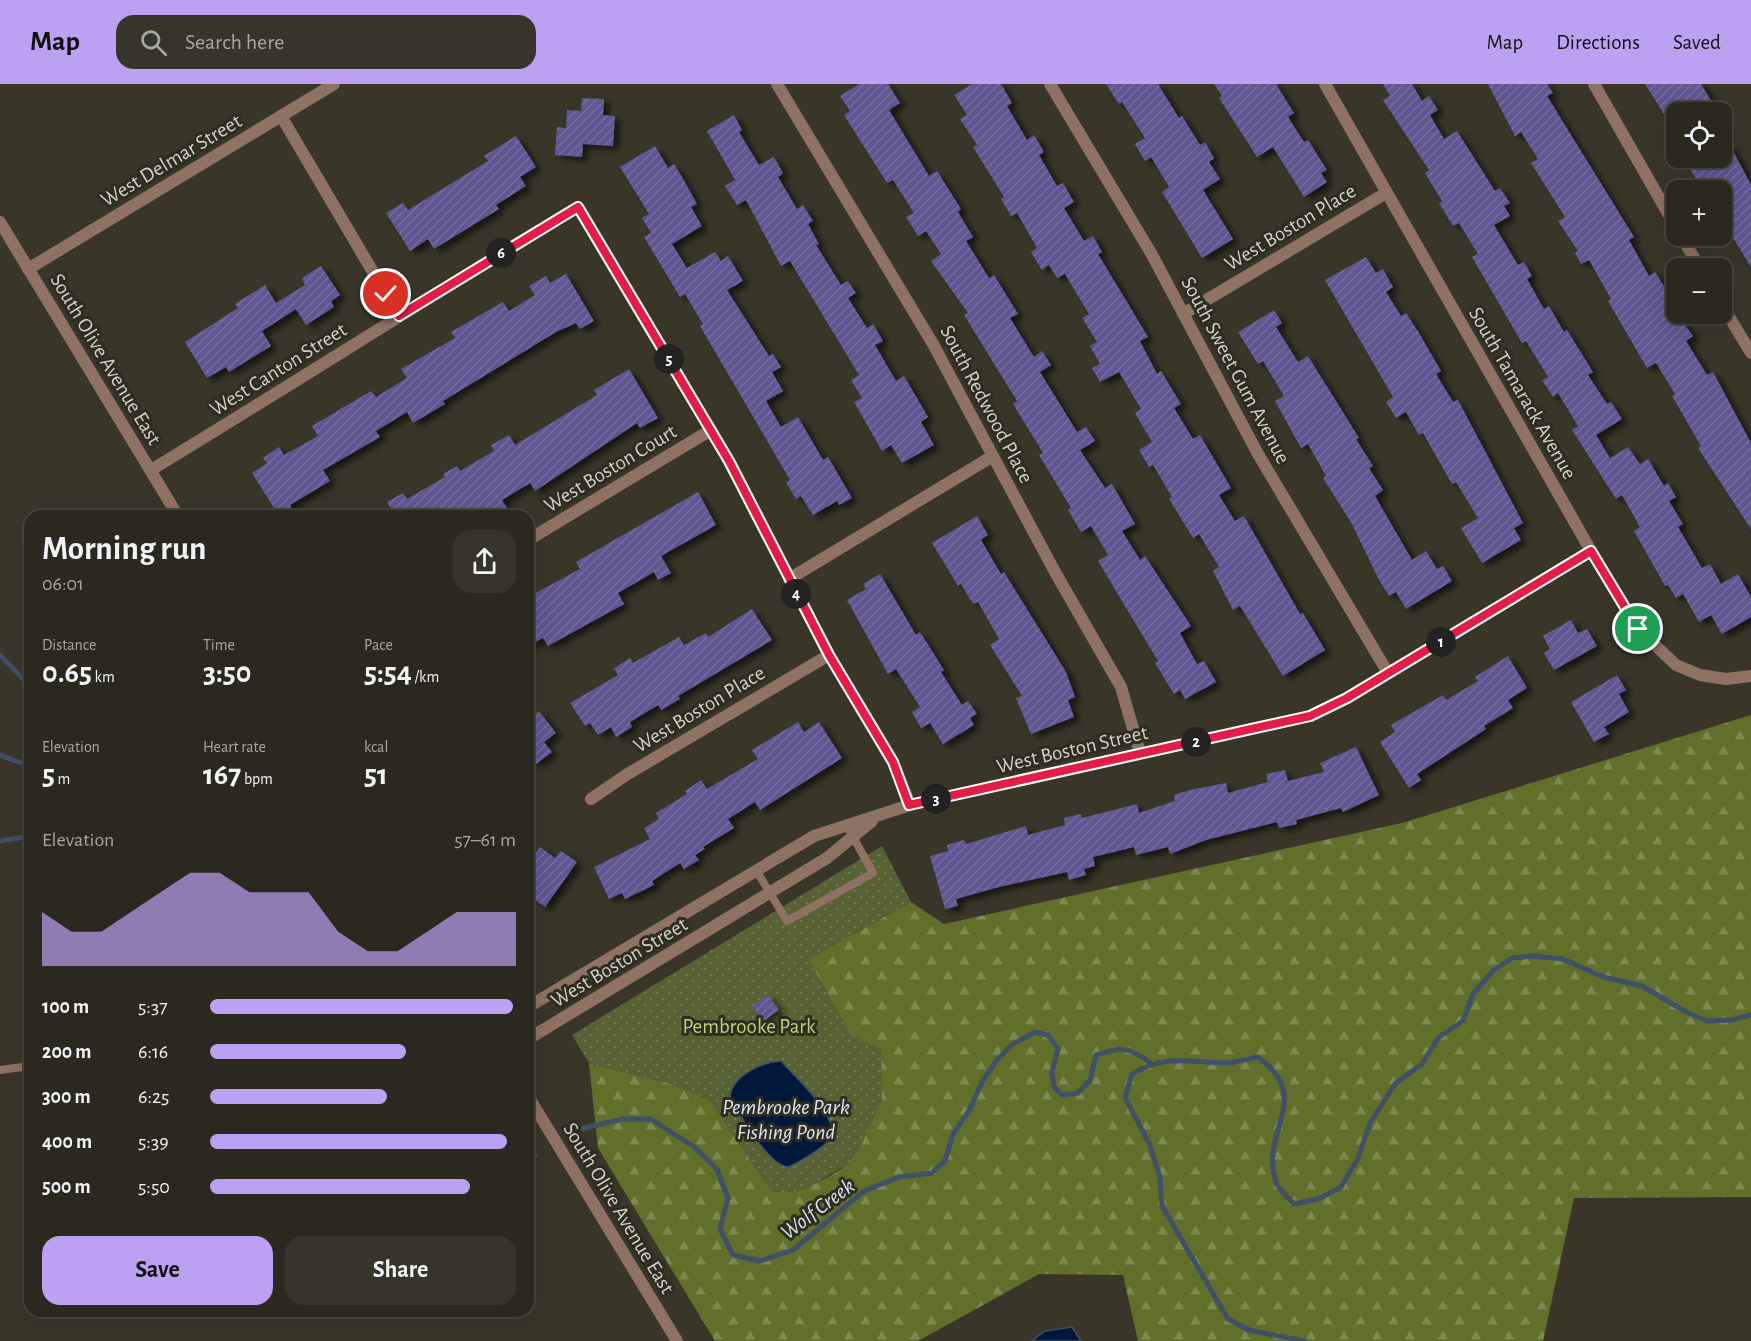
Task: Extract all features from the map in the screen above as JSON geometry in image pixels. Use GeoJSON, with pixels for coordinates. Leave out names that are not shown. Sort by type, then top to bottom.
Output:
{"type":"FeatureCollection","features":[{"type":"Feature","properties":{"kind":"street","name":"West Delmar Street"},"geometry":{"type":"LineString","coordinates":[[28,268],[334,84]]}},
{"type":"Feature","properties":{"kind":"street","name":"South Redwood Place"},"geometry":{"type":"LineString","coordinates":[[777,84],[928,336],[1055,573],[1121,687],[1140,753]]}},
{"type":"Feature","properties":{"kind":"street","name":"South Sweet Gum Avenue"},"geometry":{"type":"LineString","coordinates":[[1050,84],[1132,220],[1258,454],[1388,674]]}},
{"type":"Feature","properties":{"kind":"street","name":"South Tamarack Avenue"},"geometry":{"type":"LineString","coordinates":[[1325,84],[1591,551],[1648,641],[1676,665],[1700,675],[1726,679],[1751,676]]}},
{"type":"Feature","properties":{"kind":"street"},"geometry":{"type":"LineString","coordinates":[[1594,84],[1666,210]]}},
{"type":"Feature","properties":{"kind":"street"},"geometry":{"type":"LineString","coordinates":[[280,116],[399,316]]}},
{"type":"Feature","properties":{"kind":"street","name":"West Boston Place"},"geometry":{"type":"LineString","coordinates":[[1183,314],[1386,193]]}},
{"type":"Feature","properties":{"kind":"street","name":"West Canton Street"},"geometry":{"type":"LineString","coordinates":[[151,470],[578,207],[711,430]]}},
{"type":"Feature","properties":{"kind":"street","name":"South Olive Avenue East"},"geometry":{"type":"LineString","coordinates":[[0,222],[174,510]]}},
{"type":"Feature","properties":{"kind":"street"},"geometry":{"type":"LineString","coordinates":[[1732,322],[1751,353]]}},
{"type":"Feature","properties":{"kind":"street"},"geometry":{"type":"LineString","coordinates":[[711,430],[829,655],[893,762],[909,805]]}},
{"type":"Feature","properties":{"kind":"street","name":"West Boston Court"},"geometry":{"type":"LineString","coordinates":[[534,536],[711,430]]}},
{"type":"Feature","properties":{"kind":"street"},"geometry":{"type":"LineString","coordinates":[[789,579],[993,456]]}},
{"type":"Feature","properties":{"kind":"street","name":"West Boston Street"},"geometry":{"type":"LineString","coordinates":[[534,1035],[771,894],[827,858],[850,832],[878,817],[909,805],[1310,716],[1388,674],[1591,551]]}},
{"type":"Feature","properties":{"kind":"street","name":"West Boston Place"},"geometry":{"type":"LineString","coordinates":[[591,799],[626,775],[829,655]]}},
{"type":"Feature","properties":{"kind":"street","name":"West Boston Street"},"geometry":{"type":"LineString","coordinates":[[534,1004],[814,836],[850,832]]}},
{"type":"Feature","properties":{"kind":"street","name":"South Olive Avenue East"},"geometry":{"type":"LineString","coordinates":[[534,1106],[676,1341]]}},
{"type":"Feature","properties":{"kind":"lane"},"geometry":{"type":"LineString","coordinates":[[756,870],[787,921],[873,873],[850,832]]}},
{"type":"Feature","properties":{"kind":"lane"},"geometry":{"type":"LineString","coordinates":[[0,1070],[24,1067]]}},
{"type":"Feature","properties":{"kind":"green space"},"geometry":{"type":"Polygon","coordinates":[[[1751,715],[1751,1197],[1574,1198],[1543,1341],[1138,1341],[1123,1275],[1039,1274],[918,1341],[715,1341],[598,1148],[589,1063],[676,1085],[711,1101],[765,1182],[795,1192],[823,1180],[842,1168],[856,1154],[867,1126],[881,1049],[852,1037],[808,959],[911,902],[944,924],[1402,823],[1751,715]]]}},
{"type":"Feature","properties":{"kind":"green space","name":"Pembrooke Park"},"geometry":{"type":"Polygon","coordinates":[[[882,846],[911,902],[808,959],[852,1037],[881,1049],[882,1100],[859,1150],[849,1163],[816,1183],[795,1192],[774,1192],[711,1101],[676,1085],[589,1063],[572,1035],[882,846]]]}},
{"type":"Feature","properties":{"kind":"water","name":"Pembrooke Park Fishing Pond"},"geometry":{"type":"Polygon","coordinates":[[[781,1061],[804,1085],[827,1115],[832,1134],[820,1148],[788,1167],[772,1158],[763,1148],[730,1096],[732,1089],[742,1076],[757,1067],[781,1061]]]}},
{"type":"Feature","properties":{"kind":"water"},"geometry":{"type":"Polygon","coordinates":[[[1072,1327],[1081,1341],[1032,1341],[1045,1331],[1072,1327]]]}},
{"type":"Feature","properties":{"kind":"building"},"geometry":{"type":"Polygon","coordinates":[[[859,84],[888,84],[900,103],[889,110],[929,176],[937,171],[961,209],[958,212],[973,237],[966,241],[989,278],[994,275],[1018,314],[1010,318],[1034,357],[1042,351],[1051,365],[1040,372],[1077,432],[1086,427],[1095,441],[1080,450],[1105,488],[1112,484],[1135,524],[1122,531],[1140,560],[1145,556],[1191,626],[1180,633],[1197,664],[1204,661],[1216,682],[1185,699],[1180,690],[1174,694],[1155,663],[1158,661],[1098,561],[1108,555],[1091,526],[1081,532],[1068,510],[1071,508],[1039,455],[1043,453],[1013,404],[1017,401],[964,315],[968,313],[931,261],[941,254],[926,231],[918,236],[906,217],[914,213],[893,180],[887,183],[844,115],[850,111],[840,96],[859,84]]]}},
{"type":"Feature","properties":{"kind":"building"},"geometry":{"type":"Polygon","coordinates":[[[972,84],[1001,84],[1012,103],[1007,106],[1027,140],[1034,135],[1044,152],[1039,155],[1057,186],[1063,183],[1074,202],[1064,208],[1084,241],[1093,236],[1102,252],[1098,254],[1148,337],[1140,341],[1157,374],[1161,371],[1181,404],[1174,408],[1193,439],[1200,435],[1231,488],[1219,495],[1235,521],[1244,516],[1300,614],[1303,613],[1325,650],[1283,676],[1240,606],[1233,610],[1213,571],[1219,567],[1199,534],[1193,538],[1169,499],[1172,497],[1153,465],[1149,467],[1139,450],[1152,442],[1135,413],[1141,409],[1119,372],[1100,382],[1092,368],[1100,364],[1090,346],[1097,342],[1082,318],[1089,314],[1065,274],[1057,278],[1049,265],[1042,270],[1031,252],[1037,248],[1017,213],[1011,216],[1001,199],[1004,197],[973,147],[977,145],[960,119],[967,115],[954,95],[972,84]]]}},
{"type":"Feature","properties":{"kind":"building"},"geometry":{"type":"Polygon","coordinates":[[[1106,84],[1158,84],[1179,118],[1182,116],[1200,145],[1205,142],[1214,158],[1209,162],[1220,179],[1203,190],[1233,239],[1202,258],[1162,192],[1169,187],[1151,157],[1145,161],[1135,144],[1145,138],[1122,102],[1119,104],[1106,84]]]}},
{"type":"Feature","properties":{"kind":"building"},"geometry":{"type":"Polygon","coordinates":[[[1214,84],[1276,84],[1294,113],[1288,117],[1304,142],[1308,140],[1327,170],[1321,173],[1327,182],[1304,197],[1273,147],[1257,157],[1219,98],[1222,96],[1214,84]]]}},
{"type":"Feature","properties":{"kind":"building"},"geometry":{"type":"Polygon","coordinates":[[[1383,84],[1412,84],[1422,101],[1429,96],[1438,110],[1430,115],[1444,139],[1457,131],[1495,191],[1500,188],[1510,203],[1504,206],[1510,216],[1494,225],[1518,265],[1524,262],[1532,276],[1527,279],[1544,309],[1549,306],[1564,332],[1567,330],[1593,372],[1588,375],[1607,404],[1611,402],[1622,419],[1596,435],[1610,458],[1628,447],[1640,464],[1648,459],[1664,486],[1668,483],[1676,497],[1669,501],[1683,524],[1678,527],[1702,568],[1710,564],[1721,584],[1738,574],[1751,597],[1751,617],[1722,634],[1711,615],[1699,622],[1683,594],[1676,598],[1668,585],[1665,586],[1634,531],[1640,527],[1622,495],[1616,499],[1572,430],[1578,426],[1558,393],[1553,397],[1542,380],[1548,377],[1526,341],[1522,343],[1472,257],[1478,254],[1459,223],[1453,226],[1439,203],[1442,201],[1425,173],[1429,170],[1383,100],[1390,96],[1383,84]]]}},
{"type":"Feature","properties":{"kind":"building"},"geometry":{"type":"Polygon","coordinates":[[[1488,84],[1547,84],[1553,93],[1547,96],[1634,237],[1629,240],[1649,276],[1655,272],[1666,290],[1666,324],[1684,324],[1693,336],[1686,341],[1707,375],[1713,372],[1751,443],[1751,529],[1698,448],[1701,446],[1672,396],[1675,394],[1656,363],[1647,368],[1608,301],[1611,299],[1589,260],[1581,264],[1575,253],[1578,251],[1558,221],[1565,217],[1531,163],[1538,159],[1521,132],[1515,136],[1488,84]]]}},
{"type":"Feature","properties":{"kind":"building"},"geometry":{"type":"Polygon","coordinates":[[[1645,84],[1701,84],[1712,102],[1666,102],[1666,117],[1645,84]]]}},
{"type":"Feature","properties":{"kind":"building"},"geometry":{"type":"Polygon","coordinates":[[[582,98],[604,99],[603,115],[615,116],[613,146],[583,144],[582,157],[555,155],[557,127],[566,128],[567,110],[581,111],[582,98]]]}},
{"type":"Feature","properties":{"kind":"building"},"geometry":{"type":"Polygon","coordinates":[[[734,115],[742,130],[739,132],[759,165],[774,157],[783,173],[778,177],[797,209],[803,205],[813,221],[808,224],[819,244],[816,245],[841,285],[848,281],[856,293],[848,298],[867,328],[873,324],[883,341],[875,345],[896,381],[904,376],[928,417],[921,422],[934,445],[902,463],[891,445],[882,451],[854,402],[862,398],[851,380],[859,375],[790,261],[781,266],[746,200],[737,205],[725,186],[735,180],[707,131],[734,115]]]}},
{"type":"Feature","properties":{"kind":"building"},"geometry":{"type":"Polygon","coordinates":[[[516,136],[536,167],[520,177],[526,186],[496,205],[499,209],[434,249],[428,239],[410,251],[386,213],[403,203],[408,210],[488,161],[484,156],[516,136]]]}},
{"type":"Feature","properties":{"kind":"building"},"geometry":{"type":"Polygon","coordinates":[[[655,146],[668,168],[674,164],[682,177],[697,204],[691,207],[702,226],[672,244],[687,268],[715,252],[721,261],[728,256],[743,281],[727,290],[769,356],[773,354],[781,367],[772,372],[783,391],[766,401],[781,427],[798,417],[823,460],[828,457],[852,498],[839,505],[837,501],[813,515],[801,496],[796,499],[786,482],[790,480],[700,326],[703,324],[685,294],[680,297],[644,237],[651,233],[642,218],[649,214],[620,167],[655,146]]]}},
{"type":"Feature","properties":{"kind":"building"},"geometry":{"type":"Polygon","coordinates":[[[1732,149],[1751,185],[1751,267],[1732,236],[1732,180],[1697,180],[1689,168],[1732,168],[1732,149]]]}},
{"type":"Feature","properties":{"kind":"building"},"geometry":{"type":"Polygon","coordinates":[[[1366,257],[1376,273],[1383,269],[1393,287],[1386,292],[1401,316],[1406,313],[1419,333],[1441,371],[1436,374],[1453,402],[1458,400],[1523,523],[1514,528],[1521,540],[1482,563],[1461,528],[1478,518],[1456,482],[1452,484],[1423,433],[1419,435],[1406,412],[1396,418],[1386,402],[1393,397],[1325,280],[1366,257]]]}},
{"type":"Feature","properties":{"kind":"building"},"geometry":{"type":"Polygon","coordinates":[[[321,266],[340,295],[331,301],[334,307],[306,325],[296,309],[262,331],[271,346],[229,372],[226,367],[207,378],[185,342],[238,308],[235,304],[265,285],[276,303],[305,285],[302,278],[321,266]]]}},
{"type":"Feature","properties":{"kind":"building"},"geometry":{"type":"Polygon","coordinates":[[[566,274],[594,321],[580,329],[576,323],[556,332],[443,401],[445,404],[413,423],[407,412],[376,431],[380,437],[323,470],[330,481],[290,505],[292,510],[275,510],[252,473],[267,463],[263,458],[279,447],[284,455],[318,436],[312,426],[371,391],[376,397],[407,378],[401,369],[455,338],[451,332],[503,302],[509,311],[535,295],[529,286],[546,276],[550,283],[566,274]]]}},
{"type":"Feature","properties":{"kind":"building"},"geometry":{"type":"Polygon","coordinates":[[[1274,310],[1282,323],[1276,327],[1298,362],[1308,356],[1359,438],[1356,439],[1373,466],[1369,468],[1383,490],[1375,496],[1412,560],[1426,551],[1437,569],[1443,566],[1452,581],[1406,609],[1396,592],[1389,596],[1379,580],[1352,524],[1323,478],[1326,476],[1308,444],[1301,448],[1275,401],[1284,396],[1263,361],[1258,364],[1238,332],[1274,310]]]}},
{"type":"Feature","properties":{"kind":"building"},"geometry":{"type":"Polygon","coordinates":[[[629,369],[658,418],[640,428],[637,423],[535,491],[530,483],[502,500],[507,508],[504,510],[392,510],[387,502],[403,493],[407,499],[445,477],[443,474],[457,466],[460,471],[494,451],[491,445],[509,435],[515,445],[597,395],[594,390],[629,369]]]}},
{"type":"Feature","properties":{"kind":"building"},"geometry":{"type":"Polygon","coordinates":[[[698,492],[716,525],[661,556],[671,573],[658,580],[654,572],[618,593],[624,604],[548,646],[543,638],[534,643],[534,594],[580,569],[576,562],[698,492]]]}},
{"type":"Feature","properties":{"kind":"building"},"geometry":{"type":"Polygon","coordinates":[[[977,516],[988,535],[981,540],[1001,574],[1004,572],[1066,672],[1075,697],[1068,700],[1074,717],[1031,734],[1016,698],[1022,696],[990,645],[999,639],[978,602],[973,604],[961,584],[958,586],[932,543],[977,516]]]}},
{"type":"Feature","properties":{"kind":"building"},"geometry":{"type":"Polygon","coordinates":[[[880,574],[916,635],[920,632],[944,670],[941,672],[962,705],[968,701],[977,714],[970,718],[974,725],[943,744],[930,723],[921,728],[912,712],[920,707],[896,669],[888,674],[847,600],[866,589],[863,584],[880,574]]]}},
{"type":"Feature","properties":{"kind":"building"},"geometry":{"type":"Polygon","coordinates":[[[752,609],[772,640],[678,696],[680,699],[661,710],[658,705],[630,722],[632,727],[616,737],[611,727],[598,735],[590,723],[585,726],[570,703],[618,675],[614,668],[630,658],[633,663],[679,637],[684,645],[706,633],[708,637],[752,609]]]}},
{"type":"Feature","properties":{"kind":"building"},"geometry":{"type":"Polygon","coordinates":[[[1571,620],[1578,633],[1587,629],[1597,646],[1554,670],[1544,653],[1550,649],[1543,636],[1571,620]]]}},
{"type":"Feature","properties":{"kind":"building"},"geometry":{"type":"Polygon","coordinates":[[[1508,656],[1527,688],[1508,700],[1513,708],[1484,726],[1486,729],[1417,774],[1421,780],[1409,788],[1380,742],[1395,732],[1391,725],[1443,695],[1446,700],[1478,681],[1475,677],[1508,656]]]}},
{"type":"Feature","properties":{"kind":"building"},"geometry":{"type":"Polygon","coordinates":[[[1617,675],[1626,690],[1619,694],[1629,712],[1604,727],[1609,734],[1594,742],[1571,702],[1617,675]]]}},
{"type":"Feature","properties":{"kind":"building"},"geometry":{"type":"Polygon","coordinates":[[[539,711],[556,733],[544,742],[552,752],[536,764],[534,761],[534,715],[539,711]]]}},
{"type":"Feature","properties":{"kind":"building"},"geometry":{"type":"Polygon","coordinates":[[[798,722],[804,732],[819,722],[842,758],[760,810],[755,802],[728,819],[734,828],[703,847],[705,849],[695,855],[699,860],[684,869],[680,863],[652,881],[654,885],[625,899],[622,893],[609,899],[594,867],[650,839],[644,828],[659,819],[656,813],[687,794],[685,791],[701,780],[707,789],[758,759],[752,750],[798,722]]]}},
{"type":"Feature","properties":{"kind":"building"},"geometry":{"type":"Polygon","coordinates":[[[1356,747],[1379,795],[1343,812],[1341,808],[1296,820],[1297,824],[1279,828],[1277,822],[1206,840],[1170,854],[1168,847],[1136,855],[1134,847],[1093,857],[1095,866],[1084,869],[1086,875],[1069,880],[1067,872],[999,887],[956,899],[958,906],[945,909],[930,856],[948,851],[947,845],[964,840],[966,844],[1026,826],[1028,835],[1065,825],[1064,818],[1081,814],[1082,818],[1137,804],[1139,813],[1175,801],[1174,795],[1190,790],[1226,783],[1228,793],[1268,782],[1266,774],[1285,770],[1288,781],[1324,772],[1320,763],[1356,747]]]}},
{"type":"Feature","properties":{"kind":"building"},"geometry":{"type":"Polygon","coordinates":[[[540,847],[555,858],[561,851],[577,862],[545,907],[534,899],[534,856],[540,847]]]}},
{"type":"Feature","properties":{"kind":"building"},"geometry":{"type":"Polygon","coordinates":[[[768,995],[779,1010],[763,1021],[752,1006],[768,995]]]}},
{"type":"Feature","properties":{"kind":"waterway","name":"Wolf Creek"},"geometry":{"type":"LineString","coordinates":[[0,655],[24,680]]}},
{"type":"Feature","properties":{"kind":"waterway","name":"Wolf Creek"},"geometry":{"type":"LineString","coordinates":[[0,755],[24,764]]}},
{"type":"Feature","properties":{"kind":"waterway","name":"Wolf Creek"},"geometry":{"type":"LineString","coordinates":[[0,841],[24,837]]}},
{"type":"Feature","properties":{"kind":"waterway"},"geometry":{"type":"LineString","coordinates":[[1304,1341],[1249,1330],[1228,1319],[1162,1206],[1160,1177],[1149,1143],[1125,1098],[1132,1074],[1166,1061],[1229,1063],[1258,1057],[1274,1072],[1282,1087],[1284,1101],[1274,1146],[1273,1163],[1277,1185],[1294,1204],[1318,1199],[1341,1187],[1358,1158],[1370,1123],[1395,1084],[1422,1064],[1439,1037],[1463,1021],[1473,994],[1494,970],[1512,958],[1533,956],[1563,959],[1603,977],[1642,986],[1688,1013],[1707,1021],[1732,1020],[1751,1015]]}},
{"type":"Feature","properties":{"kind":"waterway","name":"Wolf Creek"},"geometry":{"type":"LineString","coordinates":[[580,1129],[623,1119],[650,1119],[693,1146],[717,1169],[728,1198],[720,1229],[733,1255],[760,1261],[793,1250],[864,1191],[899,1177],[932,1173],[945,1161],[953,1134],[969,1111],[983,1080],[998,1059],[1012,1045],[1035,1032],[1048,1035],[1058,1049],[1052,1072],[1054,1087],[1062,1095],[1078,1093],[1090,1080],[1096,1055],[1112,1050],[1124,1050],[1136,1053],[1150,1063]]}},
{"type":"Feature","properties":{"kind":"route"},"geometry":{"type":"LineString","coordinates":[[386,294],[399,316],[578,207],[729,461],[829,655],[893,762],[909,805],[1310,716],[1347,698],[1591,551],[1638,629]]}}]}
